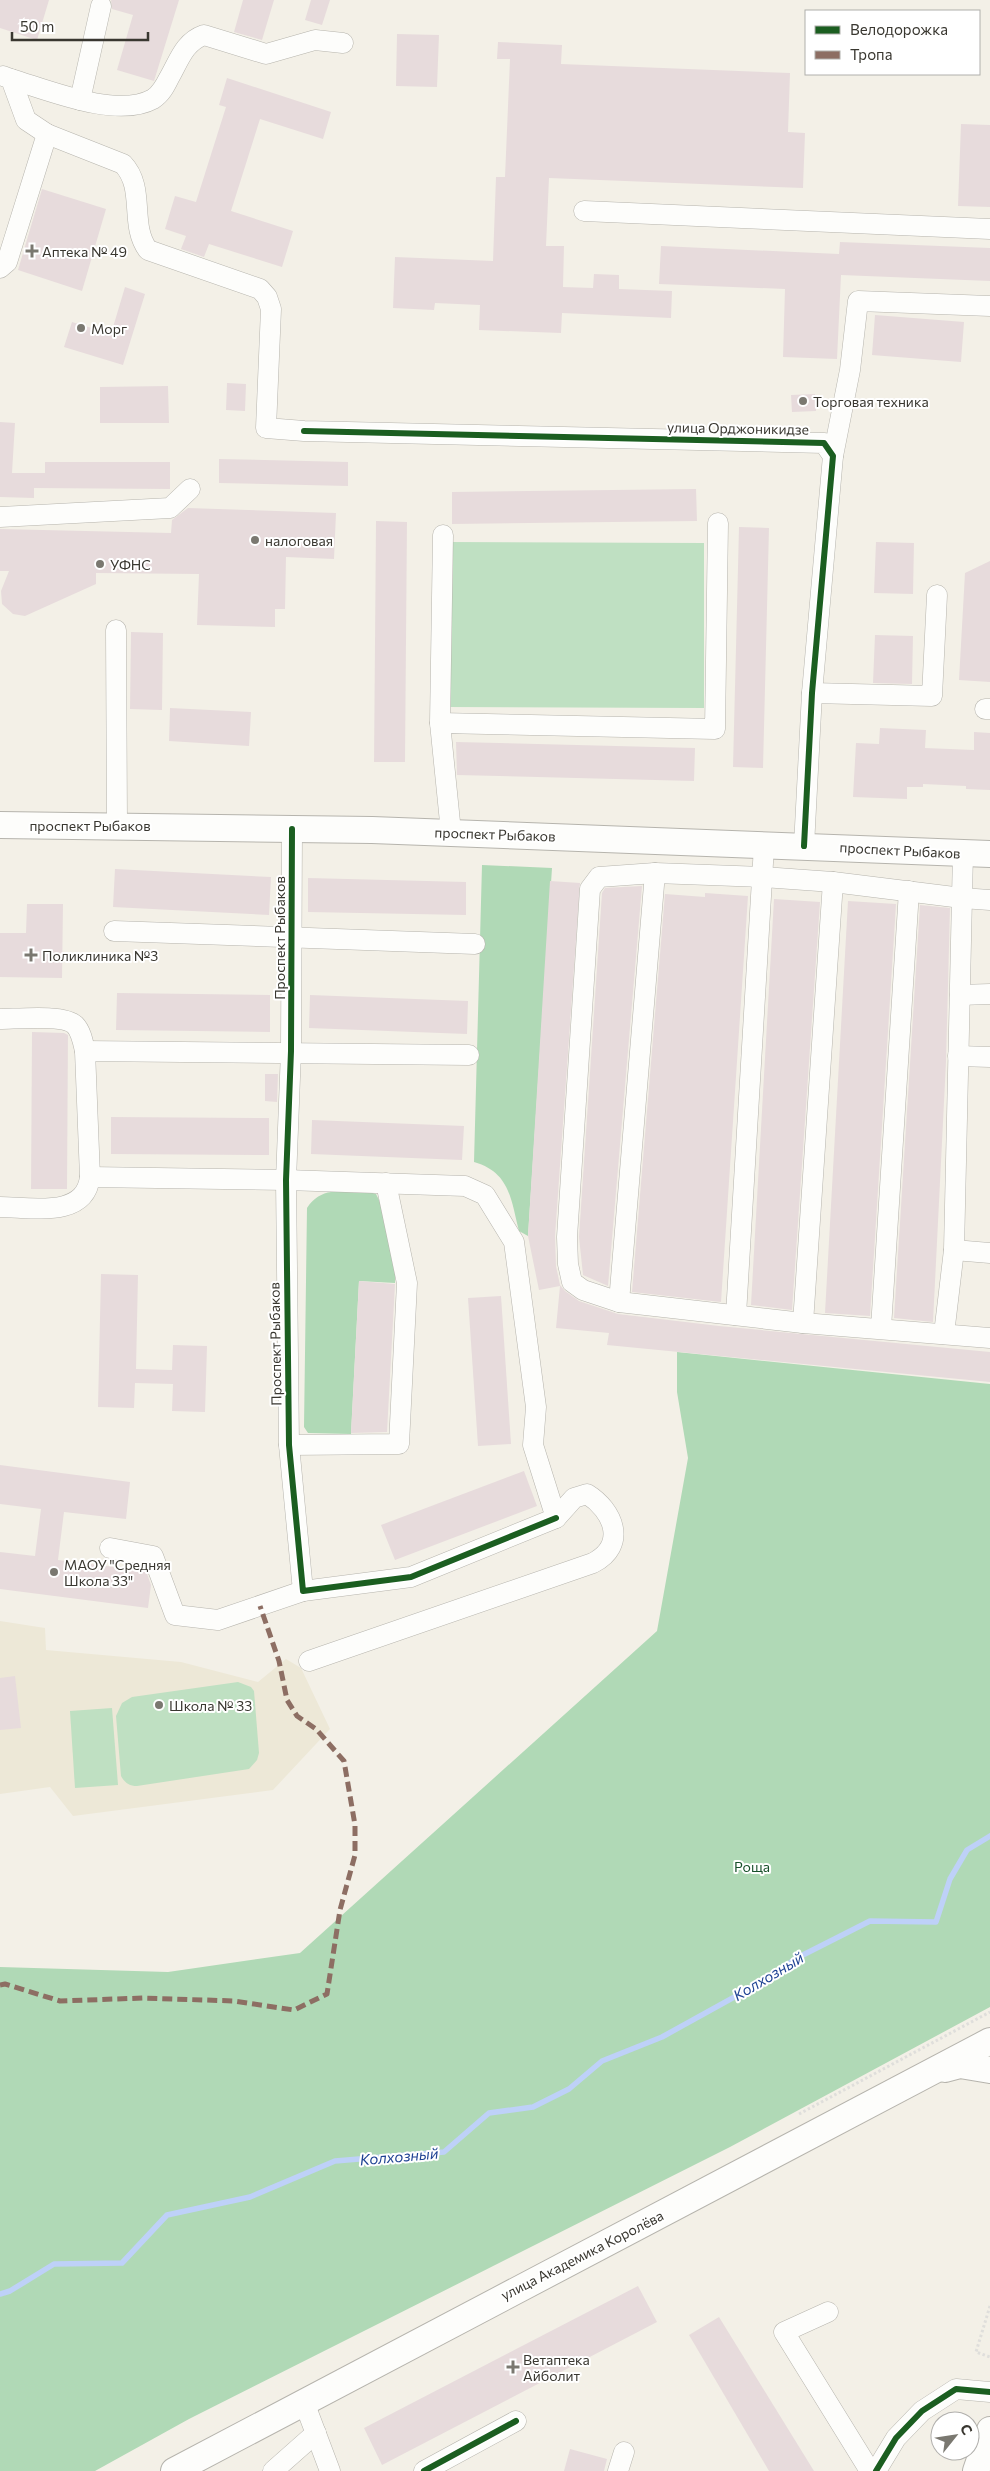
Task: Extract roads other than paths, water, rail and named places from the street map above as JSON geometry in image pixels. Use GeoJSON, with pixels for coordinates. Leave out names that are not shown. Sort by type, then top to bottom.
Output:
{"type":"FeatureCollection","features":[{"type":"Feature","properties":{"kind":"main road","name":"проспект Рыбаков"},"geometry":{"type":"LineString","coordinates":[[0,825],[117,825],[451,832],[990,854]]}},
{"type":"Feature","properties":{"kind":"main road","name":"улица Академика Королёва"},"geometry":{"type":"LineString","coordinates":[[174,2471],[932,2073],[990,2040]]}},
{"type":"Feature","properties":{"kind":"main road"},"geometry":{"type":"LineString","coordinates":[[932,2073],[960,2065],[990,2070]]}},
{"type":"Feature","properties":{"kind":"main road"},"geometry":{"type":"LineString","coordinates":[[976,2471],[990,2430]]}},
{"type":"Feature","properties":{"kind":"street"},"geometry":{"type":"LineString","coordinates":[[80,100],[101,6]]}},
{"type":"Feature","properties":{"kind":"street"},"geometry":{"type":"LineString","coordinates":[[5,77],[80,100],[114,106],[144,103],[154,98],[163,90],[188,44],[204,35],[266,54],[315,40],[343,43]]}},
{"type":"Feature","properties":{"kind":"street"},"geometry":{"type":"LineString","coordinates":[[0,268],[7,262],[47,134],[26,120],[5,77]]}},
{"type":"Feature","properties":{"kind":"street","name":"улица Орджоникидзе"},"geometry":{"type":"LineString","coordinates":[[47,134],[123,164],[134,179],[140,235],[145,246],[152,252],[260,289],[267,297],[271,309],[266,428],[304,431],[824,443],[833,456]]}},
{"type":"Feature","properties":{"kind":"street"},"geometry":{"type":"LineString","coordinates":[[584,211],[990,230]]}},
{"type":"Feature","properties":{"kind":"street"},"geometry":{"type":"LineString","coordinates":[[804,846],[812,694],[833,456],[850,370],[858,301],[990,306]]}},
{"type":"Feature","properties":{"kind":"street"},"geometry":{"type":"LineString","coordinates":[[0,517],[170,508],[190,489]]}},
{"type":"Feature","properties":{"kind":"street"},"geometry":{"type":"LineString","coordinates":[[440,723],[715,728],[718,523]]}},
{"type":"Feature","properties":{"kind":"street"},"geometry":{"type":"LineString","coordinates":[[443,535],[440,723],[451,832]]}},
{"type":"Feature","properties":{"kind":"street"},"geometry":{"type":"LineString","coordinates":[[812,694],[932,696],[937,595]]}},
{"type":"Feature","properties":{"kind":"street"},"geometry":{"type":"LineString","coordinates":[[116,630],[117,825]]}},
{"type":"Feature","properties":{"kind":"street","name":"Проспект Рыбаков"},"geometry":{"type":"LineString","coordinates":[[292,829],[291,1051],[286,1180],[289,1446],[303,1591]]}},
{"type":"Feature","properties":{"kind":"street"},"geometry":{"type":"LineString","coordinates":[[736,1315],[764,846]]}},
{"type":"Feature","properties":{"kind":"street"},"geometry":{"type":"LineString","coordinates":[[944,1334],[954,1250],[963,853]]}},
{"type":"Feature","properties":{"kind":"street"},"geometry":{"type":"LineString","coordinates":[[619,1302],[655,873]]}},
{"type":"Feature","properties":{"kind":"street"},"geometry":{"type":"LineString","coordinates":[[990,900],[833,882],[655,873],[602,876],[593,882],[590,889],[566,1237],[570,1277],[579,1288],[619,1302],[803,1322],[990,1338]]}},
{"type":"Feature","properties":{"kind":"street"},"geometry":{"type":"LineString","coordinates":[[803,1322],[833,882]]}},
{"type":"Feature","properties":{"kind":"street"},"geometry":{"type":"LineString","coordinates":[[881,1328],[909,891]]}},
{"type":"Feature","properties":{"kind":"street"},"geometry":{"type":"LineString","coordinates":[[114,931],[292,939],[475,944]]}},
{"type":"Feature","properties":{"kind":"street"},"geometry":{"type":"LineString","coordinates":[[960,994],[990,994]]}},
{"type":"Feature","properties":{"kind":"street"},"geometry":{"type":"LineString","coordinates":[[0,1019],[58,1019],[74,1024],[79,1032],[85,1051],[90,1177],[86,1193],[71,1205],[0,1207]]}},
{"type":"Feature","properties":{"kind":"street"},"geometry":{"type":"LineString","coordinates":[[85,1051],[291,1051],[469,1055]]}},
{"type":"Feature","properties":{"kind":"street"},"geometry":{"type":"LineString","coordinates":[[958,1056],[990,1057]]}},
{"type":"Feature","properties":{"kind":"street"},"geometry":{"type":"LineString","coordinates":[[90,1177],[286,1180],[464,1186],[485,1195],[514,1242],[536,1407],[533,1446],[556,1518]]}},
{"type":"Feature","properties":{"kind":"street"},"geometry":{"type":"LineString","coordinates":[[289,1446],[399,1444],[407,1284],[386,1183]]}},
{"type":"Feature","properties":{"kind":"street"},"geometry":{"type":"LineString","coordinates":[[954,1250],[990,1252]]}},
{"type":"Feature","properties":{"kind":"street"},"geometry":{"type":"LineString","coordinates":[[110,1548],[153,1556],[175,1615],[218,1620],[303,1591],[412,1577],[556,1518],[574,1498],[587,1494],[603,1508],[613,1523],[614,1532],[609,1549],[594,1563],[309,1661]]}},
{"type":"Feature","properties":{"kind":"street"},"geometry":{"type":"LineString","coordinates":[[828,2312],[784,2332],[870,2471]]}},
{"type":"Feature","properties":{"kind":"street"},"geometry":{"type":"LineString","coordinates":[[876,2471],[896,2438],[922,2410],[956,2389],[990,2392]]}},
{"type":"Feature","properties":{"kind":"street"},"geometry":{"type":"LineString","coordinates":[[304,2402],[330,2471]]}},
{"type":"Feature","properties":{"kind":"street"},"geometry":{"type":"LineString","coordinates":[[424,2471],[516,2421]]}},
{"type":"Feature","properties":{"kind":"street"},"geometry":{"type":"LineString","coordinates":[[273,2471],[316,2433]]}},
{"type":"Feature","properties":{"kind":"street"},"geometry":{"type":"LineString","coordinates":[[618,2471],[624,2452]]}},
{"type":"Feature","properties":{"kind":"waterway","name":"Колхозный"},"geometry":{"type":"LineString","coordinates":[[0,2294],[10,2291],[54,2264],[122,2263],[167,2215],[250,2197],[335,2161],[444,2152],[489,2113],[533,2107],[569,2089],[602,2061],[662,2037],[776,1974],[795,1959],[870,1921],[936,1922],[950,1879],[967,1850],[990,1836]]}},
{"type":"Feature","properties":{"kind":"place","name":"Аптека № 49"},"geometry":{"type":"Point","coordinates":[32,251]}},
{"type":"Feature","properties":{"kind":"place","name":"Морг"},"geometry":{"type":"Point","coordinates":[81,328]}},
{"type":"Feature","properties":{"kind":"place","name":"Торговая техника"},"geometry":{"type":"Point","coordinates":[803,401]}},
{"type":"Feature","properties":{"kind":"place","name":"налоговая"},"geometry":{"type":"Point","coordinates":[255,540]}},
{"type":"Feature","properties":{"kind":"place","name":"УФНС"},"geometry":{"type":"Point","coordinates":[100,564]}},
{"type":"Feature","properties":{"kind":"place","name":"Поликлиника №3"},"geometry":{"type":"Point","coordinates":[31,955]}},
{"type":"Feature","properties":{"kind":"place","name":"МАОУ \"Средняя Школа 33\""},"geometry":{"type":"Point","coordinates":[54,1572]}},
{"type":"Feature","properties":{"kind":"place","name":"Школа № 33"},"geometry":{"type":"Point","coordinates":[159,1705]}},
{"type":"Feature","properties":{"kind":"place","name":"Ветаптека Айболит"},"geometry":{"type":"Point","coordinates":[513,2367]}},
{"type":"Feature","properties":{"kind":"park label","name":"Роща"},"geometry":{"type":"Point","coordinates":[752,1866]}}]}
